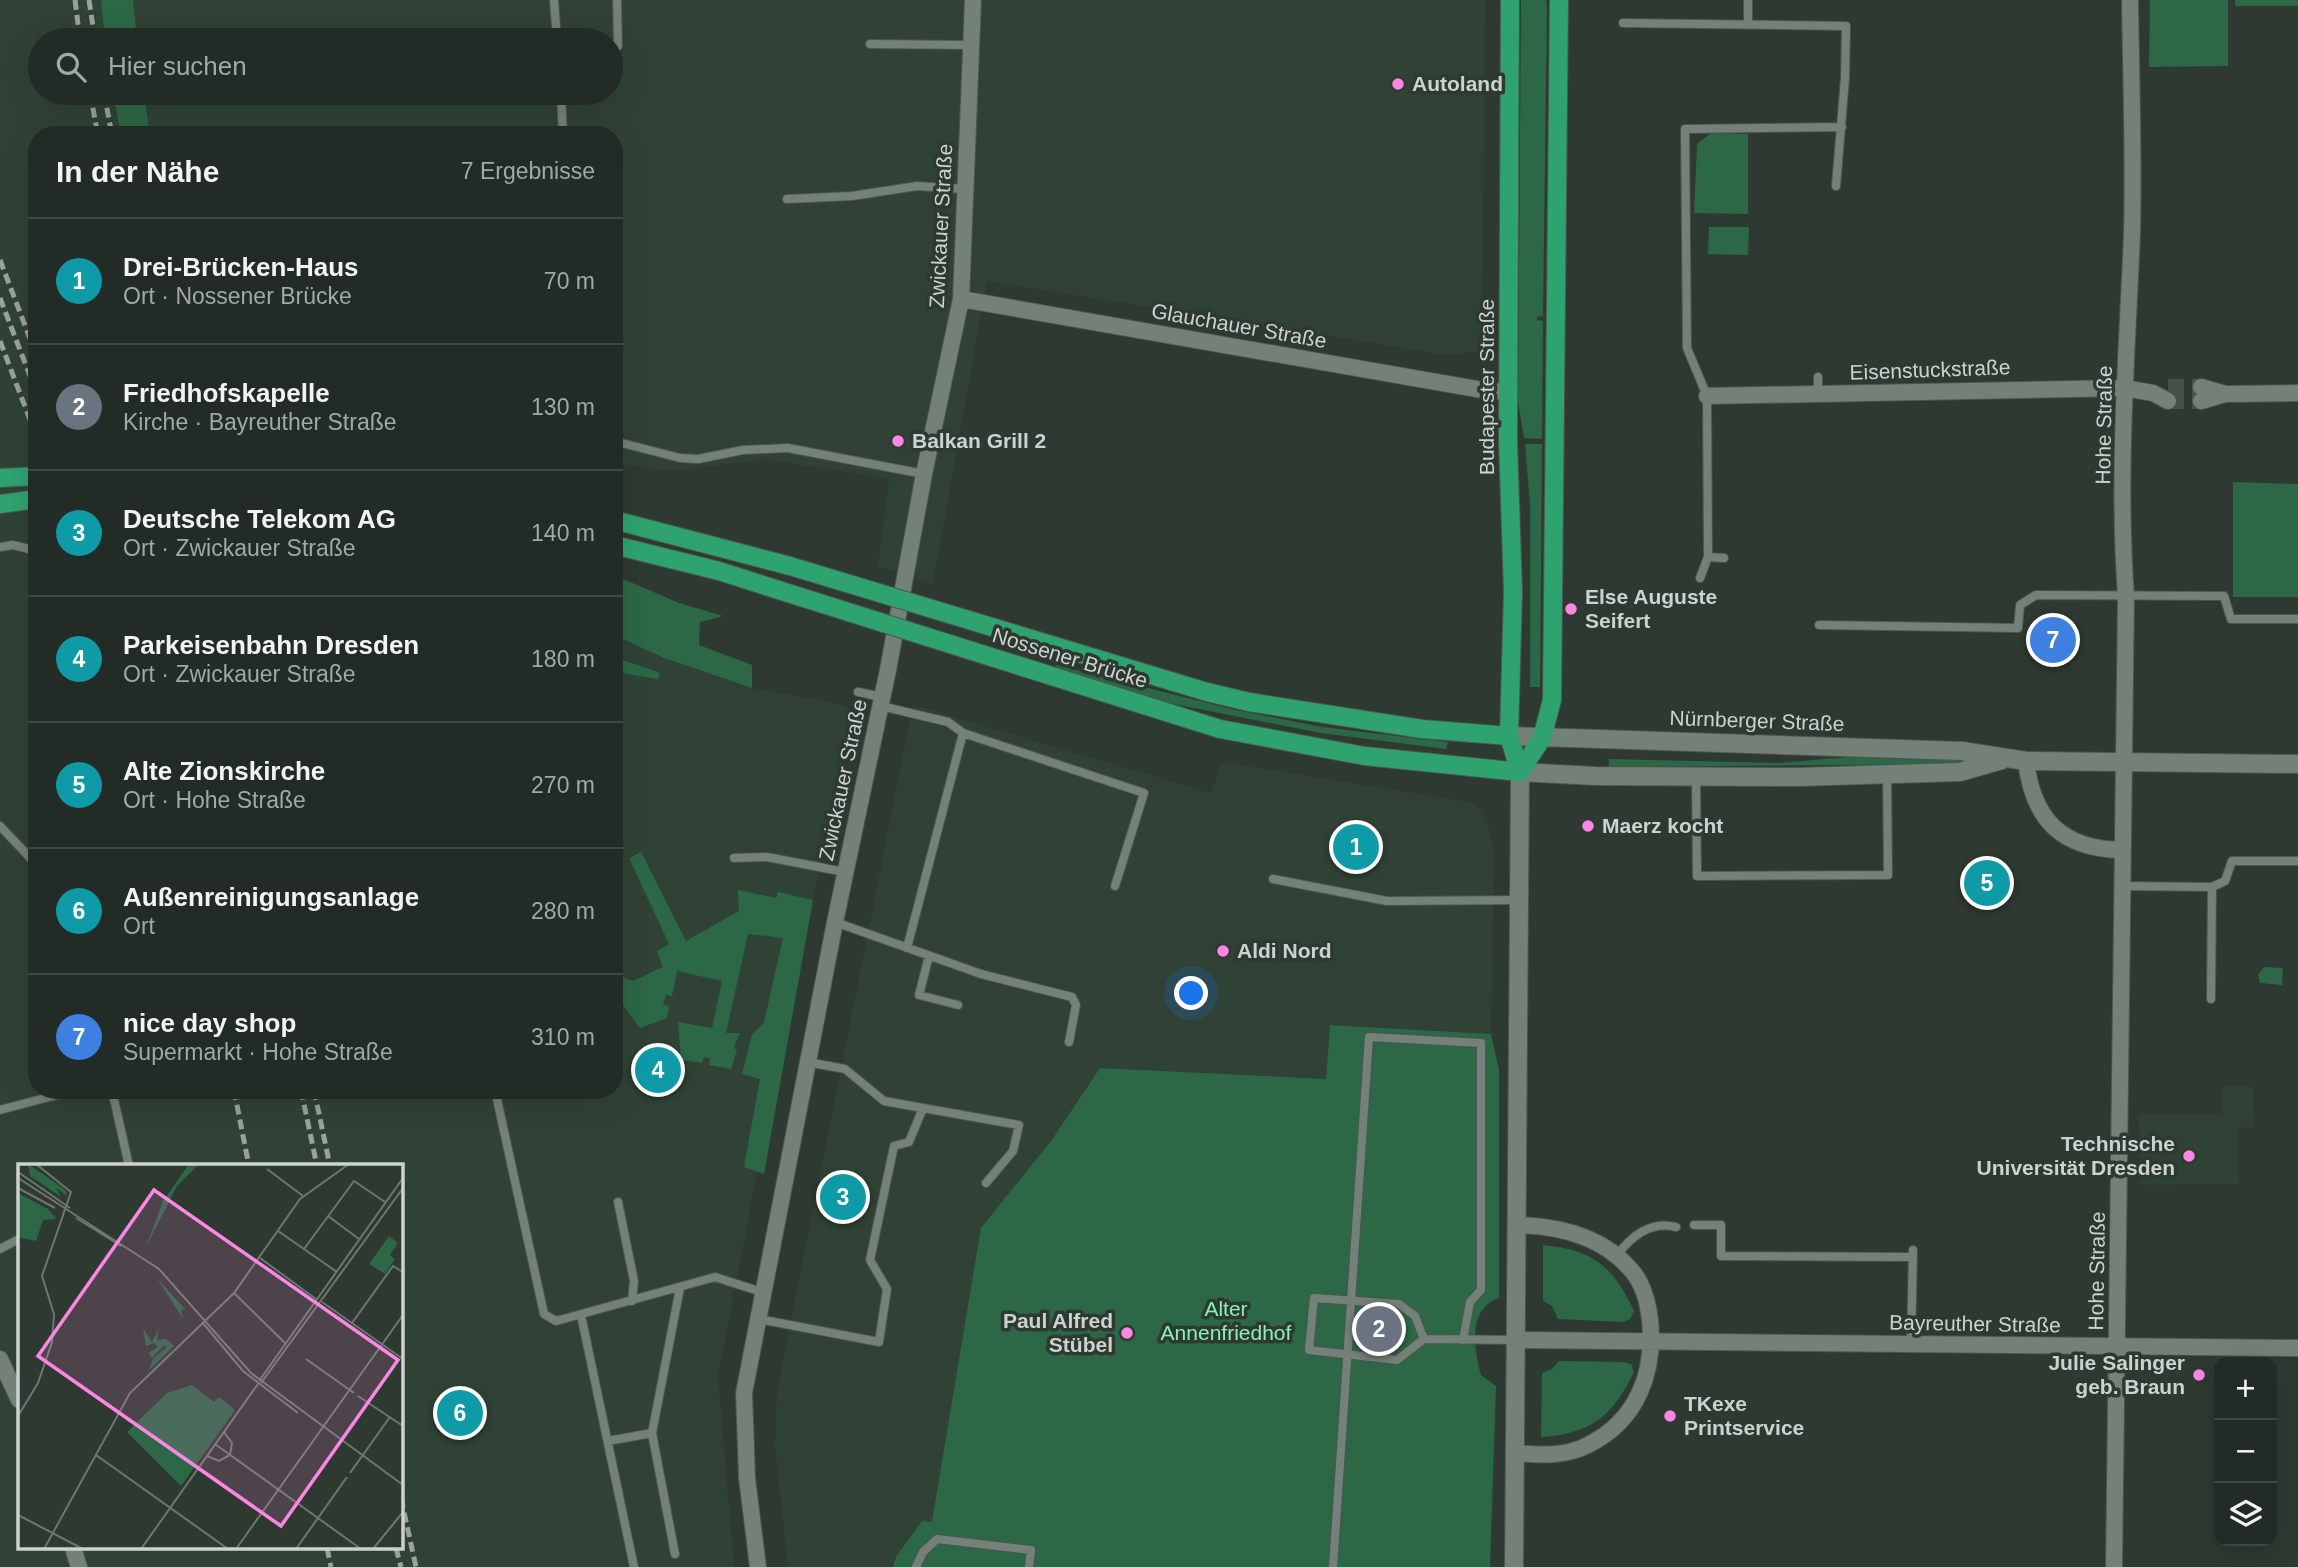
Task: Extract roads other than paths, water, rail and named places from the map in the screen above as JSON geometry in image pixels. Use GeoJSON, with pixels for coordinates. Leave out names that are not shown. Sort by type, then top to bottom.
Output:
{"type":"FeatureCollection","features":[{"type":"Feature","properties":{"kind":"main road","name":"Budapester Straße"},"geometry":{"type":"LineString","coordinates":[[1510,0],[1509,392],[1513,592],[1509,736],[1520,772]]}},
{"type":"Feature","properties":{"kind":"main road"},"geometry":{"type":"LineString","coordinates":[[1514,1567],[1520,772],[1542,738],[1552,700],[1559,0]]}},
{"type":"Feature","properties":{"kind":"main road"},"geometry":{"type":"LineString","coordinates":[[0,478],[28,477]]}},
{"type":"Feature","properties":{"kind":"main road"},"geometry":{"type":"LineString","coordinates":[[0,504],[28,500]]}},
{"type":"Feature","properties":{"kind":"main road","name":"Nossener Brücke"},"geometry":{"type":"LineString","coordinates":[[623,522],[790,566],[1207,692],[1249,702],[1422,729],[1509,736]]}},
{"type":"Feature","properties":{"kind":"main road","name":"Nossener Brücke"},"geometry":{"type":"LineString","coordinates":[[623,547],[719,571],[1220,729],[1365,756],[1520,772]]}},
{"type":"Feature","properties":{"kind":"main road","name":"Nürnberger Straße"},"geometry":{"type":"LineString","coordinates":[[1509,736],[1962,751],[2002,760],[2026,761],[2298,764]]}},
{"type":"Feature","properties":{"kind":"main road","name":"Nürnberger Straße"},"geometry":{"type":"LineString","coordinates":[[1520,772],[1696,778],[1886,774],[1960,772],[2002,760]]}},
{"type":"Feature","properties":{"kind":"street","name":"Zwickauer Straße"},"geometry":{"type":"LineString","coordinates":[[758,1567],[747,1478],[744,1393],[807,1062],[961,299],[973,0]]}},
{"type":"Feature","properties":{"kind":"street","name":"Hohe Straße"},"geometry":{"type":"LineString","coordinates":[[2114,1567],[2126,596],[2123,549],[2124,388],[2132,231],[2130,0]]}},
{"type":"Feature","properties":{"kind":"street","name":"Glauchauer Straße"},"geometry":{"type":"LineString","coordinates":[[961,299],[1488,391],[1509,392]]}},
{"type":"Feature","properties":{"kind":"street","name":"Eisenstuckstraße"},"geometry":{"type":"LineString","coordinates":[[1707,396],[2004,388],[2124,388],[2163,393]]}},
{"type":"Feature","properties":{"kind":"street"},"geometry":{"type":"LineString","coordinates":[[2201,394],[2298,393]]}},
{"type":"Feature","properties":{"kind":"street"},"geometry":{"type":"LineString","coordinates":[[2026,761],[2034,799],[2058,831],[2076,844],[2122,850]]}},
{"type":"Feature","properties":{"kind":"street"},"geometry":{"type":"LineString","coordinates":[[1515,1453],[1564,1453],[1589,1445],[1610,1428],[1641,1392],[1650,1371],[1652,1342],[1645,1293],[1632,1271],[1616,1256],[1582,1236],[1539,1226],[1517,1225]]}},
{"type":"Feature","properties":{"kind":"street","name":"Bayreuther Straße"},"geometry":{"type":"LineString","coordinates":[[1516,1340],[2298,1348]]}},
{"type":"Feature","properties":{"kind":"street"},"geometry":{"type":"LineString","coordinates":[[0,1360],[18,1398]]}},
{"type":"Feature","properties":{"kind":"street"},"geometry":{"type":"LineString","coordinates":[[74,1550],[79,1567]]}},
{"type":"Feature","properties":{"kind":"lane"},"geometry":{"type":"LineString","coordinates":[[554,0],[556,28]]}},
{"type":"Feature","properties":{"kind":"lane"},"geometry":{"type":"LineString","coordinates":[[617,0],[618,28]]}},
{"type":"Feature","properties":{"kind":"lane"},"geometry":{"type":"LineString","coordinates":[[1748,0],[1748,25]]}},
{"type":"Feature","properties":{"kind":"lane"},"geometry":{"type":"LineString","coordinates":[[1623,23],[1846,26],[1842,127],[1836,186]]}},
{"type":"Feature","properties":{"kind":"lane"},"geometry":{"type":"LineString","coordinates":[[870,44],[971,45]]}},
{"type":"Feature","properties":{"kind":"lane"},"geometry":{"type":"LineString","coordinates":[[562,105],[563,126]]}},
{"type":"Feature","properties":{"kind":"lane"},"geometry":{"type":"LineString","coordinates":[[1700,578],[1708,557],[1707,396],[1687,348],[1685,129],[1842,127]]}},
{"type":"Feature","properties":{"kind":"lane"},"geometry":{"type":"LineString","coordinates":[[787,200],[917,186],[966,188]]}},
{"type":"Feature","properties":{"kind":"lane"},"geometry":{"type":"LineString","coordinates":[[1818,377],[1818,395]]}},
{"type":"Feature","properties":{"kind":"lane"},"geometry":{"type":"LineString","coordinates":[[623,442],[680,458],[698,459],[743,450],[788,449],[924,474]]}},
{"type":"Feature","properties":{"kind":"lane"},"geometry":{"type":"LineString","coordinates":[[0,547],[13,545],[28,549]]}},
{"type":"Feature","properties":{"kind":"lane"},"geometry":{"type":"LineString","coordinates":[[1708,557],[1724,558]]}},
{"type":"Feature","properties":{"kind":"lane"},"geometry":{"type":"LineString","coordinates":[[1819,625],[2018,628],[2020,604],[2036,596],[2224,596],[2231,619],[2298,619]]}},
{"type":"Feature","properties":{"kind":"lane"},"geometry":{"type":"LineString","coordinates":[[858,692],[948,722],[963,733],[1144,793],[1115,886]]}},
{"type":"Feature","properties":{"kind":"lane"},"geometry":{"type":"LineString","coordinates":[[907,948],[963,733]]}},
{"type":"Feature","properties":{"kind":"lane"},"geometry":{"type":"LineString","coordinates":[[1696,778],[1697,876],[1888,875],[1886,774]]}},
{"type":"Feature","properties":{"kind":"lane"},"geometry":{"type":"LineString","coordinates":[[0,826],[28,856]]}},
{"type":"Feature","properties":{"kind":"lane"},"geometry":{"type":"LineString","coordinates":[[734,858],[767,857],[845,873]]}},
{"type":"Feature","properties":{"kind":"lane"},"geometry":{"type":"LineString","coordinates":[[2122,886],[2212,887],[2225,881],[2232,861],[2298,862]]}},
{"type":"Feature","properties":{"kind":"lane"},"geometry":{"type":"LineString","coordinates":[[1273,879],[1387,901],[1519,900]]}},
{"type":"Feature","properties":{"kind":"lane"},"geometry":{"type":"LineString","coordinates":[[2211,999],[2212,887]]}},
{"type":"Feature","properties":{"kind":"lane"},"geometry":{"type":"LineString","coordinates":[[835,922],[982,974],[1072,997],[1076,1005],[1069,1042]]}},
{"type":"Feature","properties":{"kind":"lane"},"geometry":{"type":"LineString","coordinates":[[929,956],[919,995],[958,1005]]}},
{"type":"Feature","properties":{"kind":"lane"},"geometry":{"type":"LineString","coordinates":[[1334,1567],[1368,1037],[1482,1043],[1481,1290],[1470,1302],[1463,1340]]}},
{"type":"Feature","properties":{"kind":"lane"},"geometry":{"type":"LineString","coordinates":[[807,1062],[845,1069],[884,1101],[1018,1125],[1013,1151],[986,1183]]}},
{"type":"Feature","properties":{"kind":"lane"},"geometry":{"type":"LineString","coordinates":[[0,1110],[42,1099]]}},
{"type":"Feature","properties":{"kind":"lane"},"geometry":{"type":"LineString","coordinates":[[114,1099],[129,1164]]}},
{"type":"Feature","properties":{"kind":"lane"},"geometry":{"type":"LineString","coordinates":[[497,1099],[544,1314],[556,1321],[715,1277],[765,1293]]}},
{"type":"Feature","properties":{"kind":"lane"},"geometry":{"type":"LineString","coordinates":[[759,1319],[879,1342],[887,1289],[870,1260],[894,1146],[909,1142],[923,1108]]}},
{"type":"Feature","properties":{"kind":"lane"},"geometry":{"type":"LineString","coordinates":[[618,1202],[634,1281],[632,1301]]}},
{"type":"Feature","properties":{"kind":"lane"},"geometry":{"type":"LineString","coordinates":[[1616,1256],[1638,1233],[1667,1224],[1676,1227]]}},
{"type":"Feature","properties":{"kind":"lane"},"geometry":{"type":"LineString","coordinates":[[1694,1225],[1721,1225],[1721,1256],[1912,1254],[1911,1344]]}},
{"type":"Feature","properties":{"kind":"lane"},"geometry":{"type":"LineString","coordinates":[[0,1249],[18,1240]]}},
{"type":"Feature","properties":{"kind":"lane"},"geometry":{"type":"LineString","coordinates":[[675,1553],[652,1433],[680,1288]]}},
{"type":"Feature","properties":{"kind":"lane"},"geometry":{"type":"LineString","coordinates":[[1424,1339],[1415,1316],[1399,1304],[1314,1298],[1309,1350],[1397,1360],[1424,1339],[1516,1340]]}},
{"type":"Feature","properties":{"kind":"lane"},"geometry":{"type":"LineString","coordinates":[[581,1315],[634,1567]]}},
{"type":"Feature","properties":{"kind":"lane"},"geometry":{"type":"LineString","coordinates":[[608,1441],[652,1433]]}},
{"type":"Feature","properties":{"kind":"lane"},"geometry":{"type":"LineString","coordinates":[[916,1567],[923,1552],[937,1539],[1031,1550],[1029,1567]]}},
{"type":"Feature","properties":{"kind":"tunnel"},"geometry":{"type":"LineString","coordinates":[[2168,387],[2201,387]]}},
{"type":"Feature","properties":{"kind":"tunnel"},"geometry":{"type":"LineString","coordinates":[[2168,401],[2201,401]]}},
{"type":"Feature","properties":{"kind":"railway"},"geometry":{"type":"LineString","coordinates":[[75,0],[78,28]]}},
{"type":"Feature","properties":{"kind":"railway"},"geometry":{"type":"LineString","coordinates":[[89,0],[93,28]]}},
{"type":"Feature","properties":{"kind":"railway"},"geometry":{"type":"LineString","coordinates":[[92,105],[96,126]]}},
{"type":"Feature","properties":{"kind":"railway"},"geometry":{"type":"LineString","coordinates":[[106,105],[110,126]]}},
{"type":"Feature","properties":{"kind":"railway"},"geometry":{"type":"LineString","coordinates":[[0,260],[28,333]]}},
{"type":"Feature","properties":{"kind":"railway"},"geometry":{"type":"LineString","coordinates":[[0,298],[28,371]]}},
{"type":"Feature","properties":{"kind":"railway"},"geometry":{"type":"LineString","coordinates":[[0,341],[28,414]]}},
{"type":"Feature","properties":{"kind":"railway"},"geometry":{"type":"LineString","coordinates":[[236,1099],[249,1164]]}},
{"type":"Feature","properties":{"kind":"railway"},"geometry":{"type":"LineString","coordinates":[[303,1099],[317,1164]]}},
{"type":"Feature","properties":{"kind":"railway"},"geometry":{"type":"LineString","coordinates":[[316,1099],[330,1164]]}},
{"type":"Feature","properties":{"kind":"railway"},"geometry":{"type":"LineString","coordinates":[[402,1503],[416,1567]]}},
{"type":"Feature","properties":{"kind":"railway"},"geometry":{"type":"LineString","coordinates":[[327,1550],[331,1567]]}},
{"type":"Feature","properties":{"kind":"railway"},"geometry":{"type":"LineString","coordinates":[[397,1550],[401,1567]]}},
{"type":"Feature","properties":{"kind":"place","name":"Autoland"},"geometry":{"type":"Point","coordinates":[1398,84]}},
{"type":"Feature","properties":{"kind":"place","name":"Balkan Grill 2"},"geometry":{"type":"Point","coordinates":[898,441]}},
{"type":"Feature","properties":{"kind":"place","name":"Else Auguste Seifert"},"geometry":{"type":"Point","coordinates":[1571,609]}},
{"type":"Feature","properties":{"kind":"place","name":"nice day shop"},"geometry":{"type":"Point","coordinates":[2053,640]}},
{"type":"Feature","properties":{"kind":"place","name":"Maerz kocht"},"geometry":{"type":"Point","coordinates":[1588,826]}},
{"type":"Feature","properties":{"kind":"place","name":"Drei-Brücken-Haus"},"geometry":{"type":"Point","coordinates":[1356,847]}},
{"type":"Feature","properties":{"kind":"place","name":"Alte Zionskirche"},"geometry":{"type":"Point","coordinates":[1987,883]}},
{"type":"Feature","properties":{"kind":"place","name":"Aldi Nord"},"geometry":{"type":"Point","coordinates":[1223,951]}},
{"type":"Feature","properties":{"kind":"place","name":"Parkeisenbahn Dresden"},"geometry":{"type":"Point","coordinates":[658,1070]}},
{"type":"Feature","properties":{"kind":"place","name":"Technische Universität Dresden"},"geometry":{"type":"Point","coordinates":[2189,1156]}},
{"type":"Feature","properties":{"kind":"place","name":"Deutsche Telekom AG"},"geometry":{"type":"Point","coordinates":[843,1197]}},
{"type":"Feature","properties":{"kind":"place","name":"Friedhofskapelle"},"geometry":{"type":"Point","coordinates":[1379,1329]}},
{"type":"Feature","properties":{"kind":"place","name":"Paul Alfred Stübel"},"geometry":{"type":"Point","coordinates":[1127,1333]}},
{"type":"Feature","properties":{"kind":"place","name":"Julie Salinger geb. Braun"},"geometry":{"type":"Point","coordinates":[2199,1375]}},
{"type":"Feature","properties":{"kind":"place","name":"Außenreinigungsanlage"},"geometry":{"type":"Point","coordinates":[460,1413]}},
{"type":"Feature","properties":{"kind":"place","name":"TKexe Printservice"},"geometry":{"type":"Point","coordinates":[1670,1416]}},
{"type":"Feature","properties":{"kind":"park label","name":"Alter Annenfriedhof"},"geometry":{"type":"Point","coordinates":[1226,1321]}}]}
